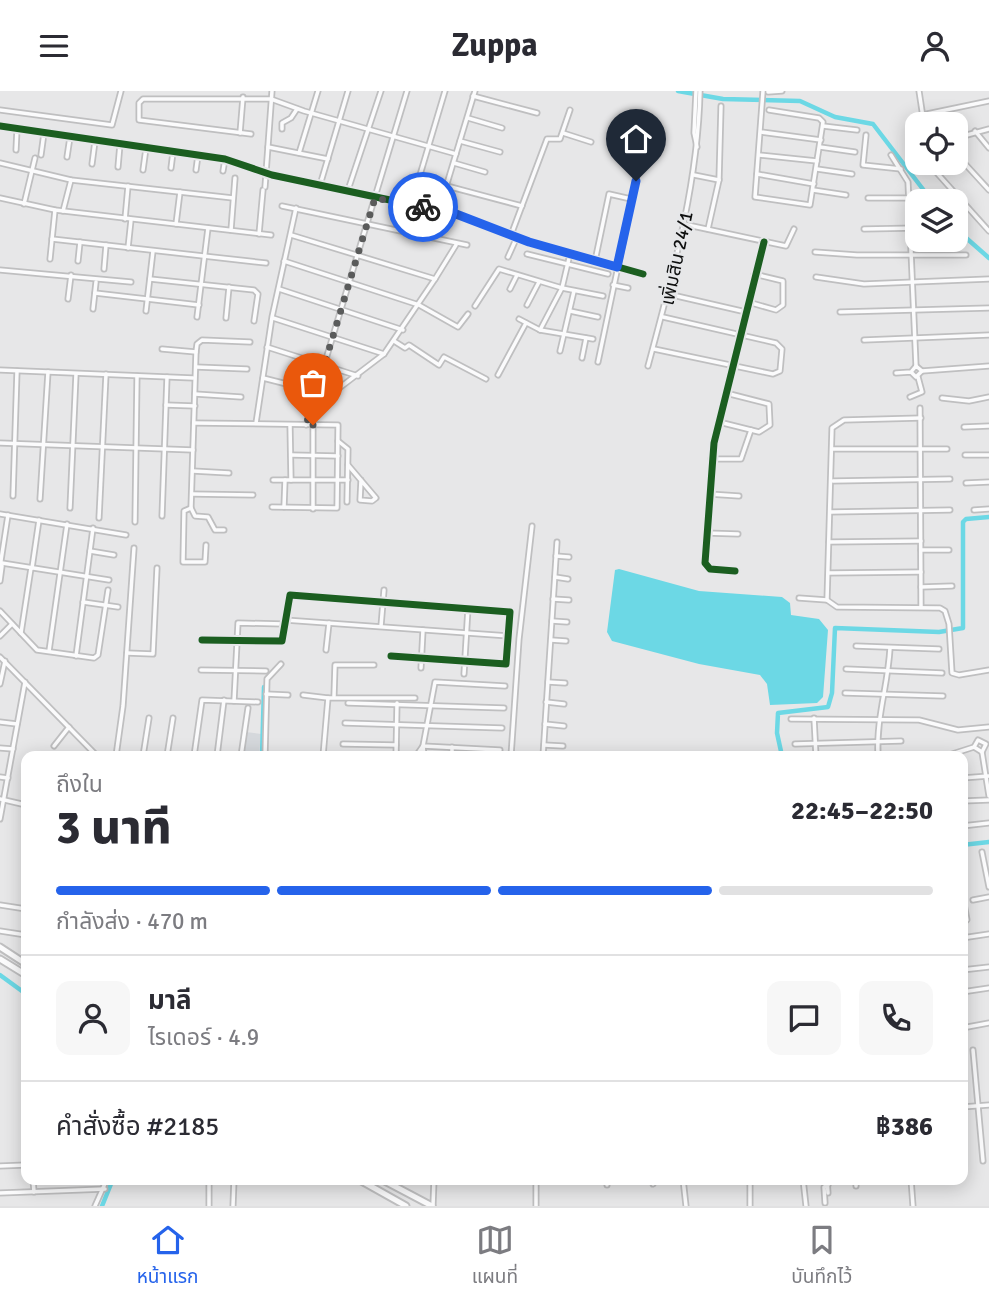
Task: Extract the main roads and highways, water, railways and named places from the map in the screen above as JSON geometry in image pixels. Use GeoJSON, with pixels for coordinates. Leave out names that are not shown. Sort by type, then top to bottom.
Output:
{"type":"FeatureCollection","features":[{"type":"Feature","properties":{"kind":"main road"},"geometry":{"type":"LineString","coordinates":[[0,947],[21,961]]}},
{"type":"Feature","properties":{"kind":"main road"},"geometry":{"type":"LineString","coordinates":[[0,959],[21,972]]}},
{"type":"Feature","properties":{"kind":"main road"},"geometry":{"type":"LineString","coordinates":[[369,1185],[406,1206]]}},
{"type":"Feature","properties":{"kind":"main road"},"geometry":{"type":"LineString","coordinates":[[393,1185],[433,1206]]}},
{"type":"Feature","properties":{"kind":"water"},"geometry":{"type":"Polygon","coordinates":[[[615,570],[699,591],[782,597],[790,603],[791,615],[819,619],[828,630],[823,697],[817,703],[770,705],[767,684],[760,675],[699,664],[612,641],[607,632],[615,570]]]}},
{"type":"Feature","properties":{"kind":"waterway"},"geometry":{"type":"LineString","coordinates":[[678,91],[723,99],[800,101],[835,117],[873,124],[923,189]]}},
{"type":"Feature","properties":{"kind":"waterway"},"geometry":{"type":"LineString","coordinates":[[968,240],[989,258]]}},
{"type":"Feature","properties":{"kind":"waterway"},"geometry":{"type":"LineString","coordinates":[[781,751],[777,733],[778,713],[828,707],[832,693],[835,628],[939,632],[963,628],[963,522],[966,519],[989,517]]}},
{"type":"Feature","properties":{"kind":"waterway"},"geometry":{"type":"LineString","coordinates":[[262,751],[264,687]]}},
{"type":"Feature","properties":{"kind":"waterway"},"geometry":{"type":"LineString","coordinates":[[968,844],[989,842]]}},
{"type":"Feature","properties":{"kind":"waterway"},"geometry":{"type":"LineString","coordinates":[[0,975],[21,990]]}},
{"type":"Feature","properties":{"kind":"waterway"},"geometry":{"type":"LineString","coordinates":[[102,1206],[111,1185]]}}]}
